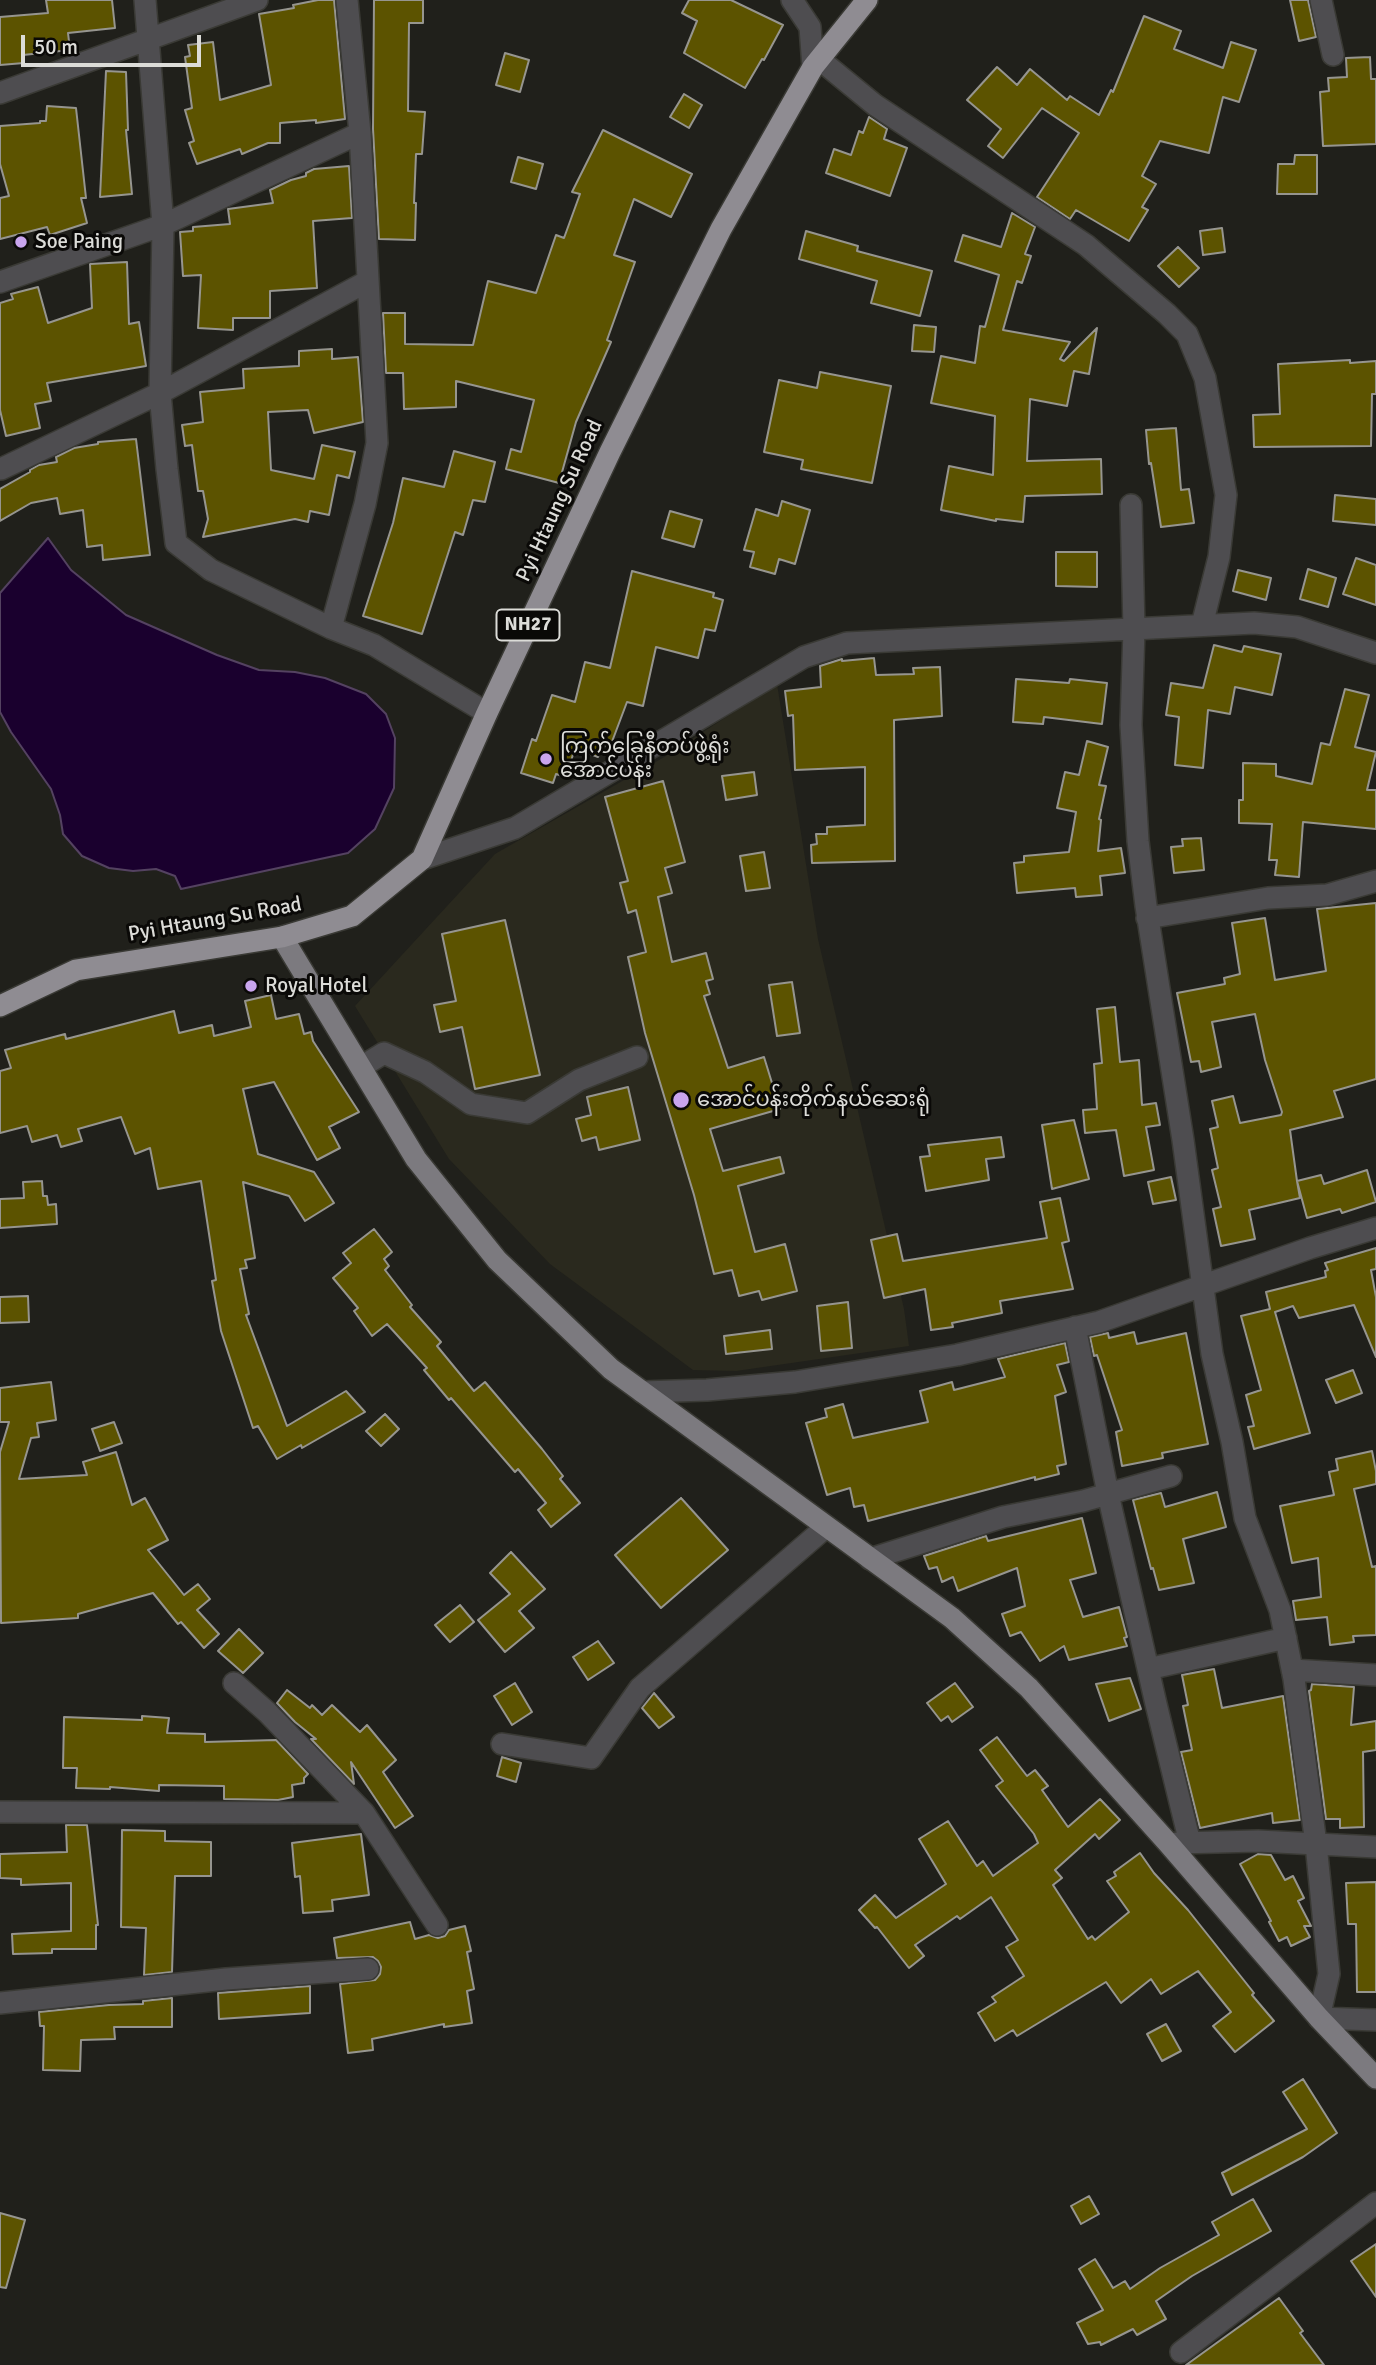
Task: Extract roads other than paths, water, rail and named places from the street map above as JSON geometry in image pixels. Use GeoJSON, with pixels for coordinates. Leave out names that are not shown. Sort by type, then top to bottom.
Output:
{"type":"FeatureCollection","features":[{"type":"Feature","properties":{"kind":"highway","name":"Pyi Htaung Su Road"},"geometry":{"type":"LineString","coordinates":[[0,1006],[76,970],[282,937],[352,916],[422,859],[487,713],[610,452],[715,241],[816,63],[867,0]]}},
{"type":"Feature","properties":{"kind":"main road"},"geometry":{"type":"LineString","coordinates":[[282,937],[416,1159],[498,1260],[611,1369],[952,1618],[1029,1688],[1319,2018],[1376,2078]]}},
{"type":"Feature","properties":{"kind":"street"},"geometry":{"type":"LineString","coordinates":[[145,0],[163,225],[160,393],[176,543],[211,570],[331,628],[374,645],[487,713]]}},
{"type":"Feature","properties":{"kind":"street"},"geometry":{"type":"LineString","coordinates":[[0,93],[257,0]]}},
{"type":"Feature","properties":{"kind":"street"},"geometry":{"type":"LineString","coordinates":[[331,628],[365,504],[377,443],[360,133],[347,0]]}},
{"type":"Feature","properties":{"kind":"street"},"geometry":{"type":"LineString","coordinates":[[792,0],[810,27],[816,63],[1086,245],[1187,334],[1205,378],[1226,495],[1219,557],[1202,625]]}},
{"type":"Feature","properties":{"kind":"street"},"geometry":{"type":"LineString","coordinates":[[1321,0],[1333,55]]}},
{"type":"Feature","properties":{"kind":"street"},"geometry":{"type":"LineString","coordinates":[[0,282],[163,225],[360,133]]}},
{"type":"Feature","properties":{"kind":"street"},"geometry":{"type":"LineString","coordinates":[[1,469],[160,393],[368,281]]}},
{"type":"Feature","properties":{"kind":"street"},"geometry":{"type":"LineString","coordinates":[[1131,505],[1132,725],[1138,842],[1147,918],[1183,1140],[1212,1354],[1232,1442],[1245,1518],[1280,1610],[1293,1670],[1316,1844],[1329,1974],[1319,2018],[1376,2020]]}},
{"type":"Feature","properties":{"kind":"street"},"geometry":{"type":"LineString","coordinates":[[422,859],[515,828],[804,657],[847,643],[1254,622],[1297,627],[1376,653]]}},
{"type":"Feature","properties":{"kind":"street"},"geometry":{"type":"LineString","coordinates":[[1147,918],[1268,898],[1327,895],[1376,881]]}},
{"type":"Feature","properties":{"kind":"street"},"geometry":{"type":"LineString","coordinates":[[361,1067],[384,1053],[425,1072],[471,1104],[527,1113],[579,1080],[637,1057]]}},
{"type":"Feature","properties":{"kind":"street"},"geometry":{"type":"LineString","coordinates":[[642,1392],[706,1390],[794,1382],[957,1355],[1099,1322],[1310,1248],[1376,1228]]}},
{"type":"Feature","properties":{"kind":"street"},"geometry":{"type":"LineString","coordinates":[[1075,1328],[1108,1494],[1191,1843]]}},
{"type":"Feature","properties":{"kind":"street"},"geometry":{"type":"LineString","coordinates":[[870,1559],[1003,1517],[1108,1494],[1171,1476]]}},
{"type":"Feature","properties":{"kind":"street"},"geometry":{"type":"LineString","coordinates":[[502,1744],[591,1758],[640,1688],[826,1527]]}},
{"type":"Feature","properties":{"kind":"street"},"geometry":{"type":"LineString","coordinates":[[1148,1669],[1286,1638]]}},
{"type":"Feature","properties":{"kind":"street"},"geometry":{"type":"LineString","coordinates":[[1293,1670],[1376,1675]]}},
{"type":"Feature","properties":{"kind":"street"},"geometry":{"type":"LineString","coordinates":[[234,1683],[267,1712],[364,1813],[437,1925]]}},
{"type":"Feature","properties":{"kind":"street"},"geometry":{"type":"LineString","coordinates":[[0,1812],[364,1813]]}},
{"type":"Feature","properties":{"kind":"street"},"geometry":{"type":"LineString","coordinates":[[1168,1843],[1258,1842],[1376,1847]]}},
{"type":"Feature","properties":{"kind":"street"},"geometry":{"type":"LineString","coordinates":[[0,2003],[226,1979],[368,1969]]}},
{"type":"Feature","properties":{"kind":"street"},"geometry":{"type":"LineString","coordinates":[[1181,2352],[1376,2203]]}},
{"type":"Feature","properties":{"kind":"place","name":"Soe Paing"},"geometry":{"type":"Point","coordinates":[21,242]}},
{"type":"Feature","properties":{"kind":"place","name":"ကြက်ခြေနီတပ်ဖွဲ့ရုံး အောင်ပန်း"},"geometry":{"type":"Point","coordinates":[546,759]}},
{"type":"Feature","properties":{"kind":"place","name":"Royal Hotel"},"geometry":{"type":"Point","coordinates":[251,986]}},
{"type":"Feature","properties":{"kind":"place","name":"အောင်ပန်းတိုက်နယ်ဆေးရုံ"},"geometry":{"type":"Point","coordinates":[681,1100]}}]}
